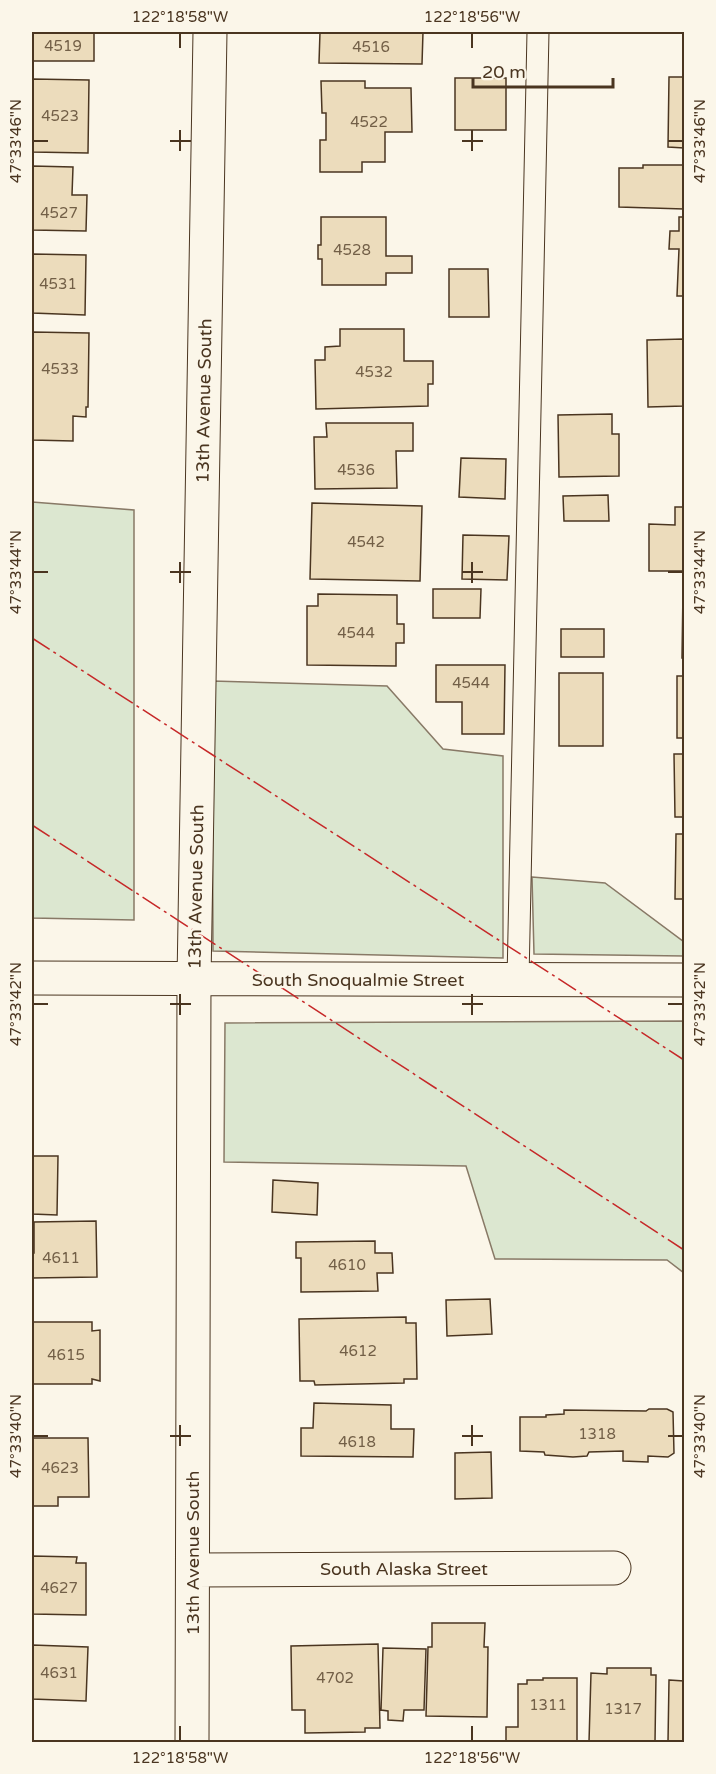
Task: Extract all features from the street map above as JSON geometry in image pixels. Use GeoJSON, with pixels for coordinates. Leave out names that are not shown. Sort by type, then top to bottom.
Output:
{"type":"FeatureCollection","features":[{"type":"Feature","properties":{"kind":"street","name":"13th Avenue South"},"geometry":{"type":"LineString","coordinates":[[192,1743],[194,980],[210,32]]}},
{"type":"Feature","properties":{"kind":"street","name":"South Snoqualmie Street"},"geometry":{"type":"LineString","coordinates":[[32,978],[684,981]]}},
{"type":"Feature","properties":{"kind":"street","name":"South Alaska Street"},"geometry":{"type":"LineString","coordinates":[[193,1570],[614,1568]]}},
{"type":"Feature","properties":{"kind":"lane"},"geometry":{"type":"LineString","coordinates":[[518,979],[538,32]]}},
{"type":"Feature","properties":{"kind":"green space"},"geometry":{"type":"Polygon","coordinates":[[[32,502],[134,510],[134,920],[32,918],[32,502]]]}},
{"type":"Feature","properties":{"kind":"green space"},"geometry":{"type":"Polygon","coordinates":[[[212,681],[387,686],[443,749],[503,756],[503,958],[213,951],[212,681]]]}},
{"type":"Feature","properties":{"kind":"green space"},"geometry":{"type":"Polygon","coordinates":[[[532,877],[605,883],[684,942],[684,956],[534,954],[532,877]]]}},
{"type":"Feature","properties":{"kind":"green space"},"geometry":{"type":"Polygon","coordinates":[[[684,1021],[684,1273],[667,1260],[495,1259],[466,1166],[224,1162],[225,1023],[684,1021]]]}},
{"type":"Feature","properties":{"kind":"building"},"geometry":{"type":"Polygon","coordinates":[[[32,32],[94,32],[94,61],[32,61],[32,32]]]}},
{"type":"Feature","properties":{"kind":"building"},"geometry":{"type":"Polygon","coordinates":[[[320,32],[423,32],[422,64],[319,63],[320,32]]]}},
{"type":"Feature","properties":{"kind":"building"},"geometry":{"type":"Polygon","coordinates":[[[684,32],[684,60],[683,60],[684,32]]]}},
{"type":"Feature","properties":{"kind":"building"},"geometry":{"type":"Polygon","coordinates":[[[669,77],[684,77],[684,148],[668,147],[669,77]]]}},
{"type":"Feature","properties":{"kind":"building"},"geometry":{"type":"Polygon","coordinates":[[[455,78],[506,78],[506,130],[455,130],[455,78]]]}},
{"type":"Feature","properties":{"kind":"building"},"geometry":{"type":"Polygon","coordinates":[[[32,79],[89,80],[88,153],[32,152],[32,79]]]}},
{"type":"Feature","properties":{"kind":"building"},"geometry":{"type":"Polygon","coordinates":[[[321,81],[365,81],[365,88],[411,88],[412,132],[385,132],[385,162],[362,162],[362,172],[320,172],[320,140],[326,140],[326,113],[322,113],[321,81]]]}},
{"type":"Feature","properties":{"kind":"building"},"geometry":{"type":"Polygon","coordinates":[[[643,165],[684,165],[684,209],[619,207],[619,168],[643,168],[643,165]]]}},
{"type":"Feature","properties":{"kind":"building"},"geometry":{"type":"Polygon","coordinates":[[[32,166],[73,167],[72,195],[87,195],[86,231],[32,230],[32,166]]]}},
{"type":"Feature","properties":{"kind":"building"},"geometry":{"type":"Polygon","coordinates":[[[321,217],[386,217],[386,256],[412,256],[412,273],[386,273],[386,285],[322,285],[322,259],[318,259],[318,245],[321,245],[321,217]]]}},
{"type":"Feature","properties":{"kind":"building"},"geometry":{"type":"Polygon","coordinates":[[[679,217],[684,217],[684,296],[677,296],[679,249],[669,249],[670,231],[679,231],[679,217]]]}},
{"type":"Feature","properties":{"kind":"building"},"geometry":{"type":"Polygon","coordinates":[[[32,254],[86,255],[85,315],[32,313],[32,254]]]}},
{"type":"Feature","properties":{"kind":"building"},"geometry":{"type":"Polygon","coordinates":[[[449,269],[488,269],[489,317],[449,317],[449,269]]]}},
{"type":"Feature","properties":{"kind":"building"},"geometry":{"type":"Polygon","coordinates":[[[340,329],[404,329],[404,361],[433,361],[433,384],[428,384],[428,406],[316,409],[315,360],[325,360],[325,347],[340,346],[340,329]]]}},
{"type":"Feature","properties":{"kind":"building"},"geometry":{"type":"Polygon","coordinates":[[[32,332],[89,333],[88,407],[86,407],[86,417],[73,416],[73,441],[32,440],[32,332]]]}},
{"type":"Feature","properties":{"kind":"building"},"geometry":{"type":"Polygon","coordinates":[[[684,339],[684,406],[648,407],[647,340],[684,339]]]}},
{"type":"Feature","properties":{"kind":"building"},"geometry":{"type":"Polygon","coordinates":[[[612,414],[612,434],[619,434],[619,476],[559,477],[558,415],[612,414]]]}},
{"type":"Feature","properties":{"kind":"building"},"geometry":{"type":"Polygon","coordinates":[[[326,423],[413,423],[413,451],[396,451],[397,488],[315,489],[314,437],[327,437],[326,423]]]}},
{"type":"Feature","properties":{"kind":"building"},"geometry":{"type":"Polygon","coordinates":[[[461,458],[506,459],[505,499],[459,497],[461,458]]]}},
{"type":"Feature","properties":{"kind":"building"},"geometry":{"type":"Polygon","coordinates":[[[608,495],[609,521],[564,521],[563,496],[608,495]]]}},
{"type":"Feature","properties":{"kind":"building"},"geometry":{"type":"Polygon","coordinates":[[[312,503],[422,506],[420,581],[310,579],[312,503]]]}},
{"type":"Feature","properties":{"kind":"building"},"geometry":{"type":"Polygon","coordinates":[[[675,507],[684,507],[684,571],[649,571],[649,524],[675,525],[675,507]]]}},
{"type":"Feature","properties":{"kind":"building"},"geometry":{"type":"Polygon","coordinates":[[[463,535],[509,536],[507,580],[462,579],[463,535]]]}},
{"type":"Feature","properties":{"kind":"building"},"geometry":{"type":"Polygon","coordinates":[[[433,589],[481,589],[480,618],[433,618],[433,589]]]}},
{"type":"Feature","properties":{"kind":"building"},"geometry":{"type":"Polygon","coordinates":[[[683,591],[684,658],[682,658],[683,591]]]}},
{"type":"Feature","properties":{"kind":"building"},"geometry":{"type":"Polygon","coordinates":[[[318,594],[397,595],[397,624],[404,624],[404,643],[396,643],[396,666],[307,665],[307,606],[318,606],[318,594]]]}},
{"type":"Feature","properties":{"kind":"building"},"geometry":{"type":"Polygon","coordinates":[[[561,629],[604,629],[604,657],[561,657],[561,629]]]}},
{"type":"Feature","properties":{"kind":"building"},"geometry":{"type":"Polygon","coordinates":[[[436,665],[505,665],[504,734],[462,734],[462,702],[436,702],[436,665]]]}},
{"type":"Feature","properties":{"kind":"building"},"geometry":{"type":"Polygon","coordinates":[[[559,673],[603,673],[603,746],[559,746],[559,673]]]}},
{"type":"Feature","properties":{"kind":"building"},"geometry":{"type":"Polygon","coordinates":[[[677,676],[684,676],[684,738],[677,738],[677,676]]]}},
{"type":"Feature","properties":{"kind":"building"},"geometry":{"type":"Polygon","coordinates":[[[674,754],[684,754],[684,817],[675,817],[674,754]]]}},
{"type":"Feature","properties":{"kind":"building"},"geometry":{"type":"Polygon","coordinates":[[[676,834],[684,834],[684,899],[675,899],[676,834]]]}},
{"type":"Feature","properties":{"kind":"building"},"geometry":{"type":"Polygon","coordinates":[[[32,1156],[58,1156],[57,1215],[32,1214],[32,1156]]]}},
{"type":"Feature","properties":{"kind":"building"},"geometry":{"type":"Polygon","coordinates":[[[273,1180],[318,1183],[317,1215],[272,1212],[273,1180]]]}},
{"type":"Feature","properties":{"kind":"building"},"geometry":{"type":"Polygon","coordinates":[[[96,1221],[97,1277],[32,1278],[34,1222],[96,1221]]]}},
{"type":"Feature","properties":{"kind":"building"},"geometry":{"type":"Polygon","coordinates":[[[375,1241],[375,1253],[392,1253],[393,1273],[377,1273],[378,1291],[301,1292],[301,1258],[296,1258],[296,1242],[375,1241]]]}},
{"type":"Feature","properties":{"kind":"building"},"geometry":{"type":"Polygon","coordinates":[[[490,1299],[492,1334],[447,1336],[446,1300],[490,1299]]]}},
{"type":"Feature","properties":{"kind":"building"},"geometry":{"type":"Polygon","coordinates":[[[406,1317],[406,1323],[416,1323],[417,1379],[404,1379],[404,1383],[315,1385],[314,1381],[300,1381],[299,1319],[406,1317]]]}},
{"type":"Feature","properties":{"kind":"building"},"geometry":{"type":"Polygon","coordinates":[[[32,1322],[92,1322],[92,1331],[100,1330],[100,1381],[92,1379],[92,1384],[32,1384],[32,1322]]]}},
{"type":"Feature","properties":{"kind":"building"},"geometry":{"type":"Polygon","coordinates":[[[314,1403],[391,1405],[391,1429],[414,1429],[413,1457],[301,1456],[301,1428],[313,1428],[314,1403]]]}},
{"type":"Feature","properties":{"kind":"building"},"geometry":{"type":"Polygon","coordinates":[[[667,1409],[673,1412],[674,1453],[668,1457],[648,1456],[648,1462],[623,1461],[623,1451],[589,1452],[587,1456],[573,1457],[520,1451],[520,1417],[546,1417],[546,1415],[564,1414],[564,1410],[646,1411],[667,1409]]]}},
{"type":"Feature","properties":{"kind":"building"},"geometry":{"type":"Polygon","coordinates":[[[32,1438],[88,1438],[89,1497],[58,1497],[58,1506],[32,1506],[32,1438]]]}},
{"type":"Feature","properties":{"kind":"building"},"geometry":{"type":"Polygon","coordinates":[[[491,1452],[492,1498],[455,1499],[455,1453],[491,1452]]]}},
{"type":"Feature","properties":{"kind":"building"},"geometry":{"type":"Polygon","coordinates":[[[32,1556],[77,1557],[76,1563],[86,1563],[86,1615],[32,1614],[32,1556]]]}},
{"type":"Feature","properties":{"kind":"building"},"geometry":{"type":"Polygon","coordinates":[[[432,1623],[485,1623],[484,1647],[488,1647],[487,1717],[426,1716],[428,1647],[432,1647],[432,1623]]]}},
{"type":"Feature","properties":{"kind":"building"},"geometry":{"type":"Polygon","coordinates":[[[378,1644],[380,1728],[365,1728],[365,1732],[305,1733],[305,1710],[292,1710],[291,1646],[378,1644]]]}},
{"type":"Feature","properties":{"kind":"building"},"geometry":{"type":"Polygon","coordinates":[[[32,1645],[88,1647],[86,1701],[32,1699],[32,1645]]]}},
{"type":"Feature","properties":{"kind":"building"},"geometry":{"type":"Polygon","coordinates":[[[383,1648],[426,1649],[424,1710],[404,1710],[403,1721],[388,1720],[388,1711],[381,1710],[383,1648]]]}},
{"type":"Feature","properties":{"kind":"building"},"geometry":{"type":"Polygon","coordinates":[[[607,1668],[651,1668],[651,1675],[656,1675],[655,1742],[589,1742],[591,1673],[607,1674],[607,1668]]]}},
{"type":"Feature","properties":{"kind":"building"},"geometry":{"type":"Polygon","coordinates":[[[543,1678],[577,1678],[577,1742],[506,1742],[506,1727],[518,1727],[518,1684],[527,1684],[527,1680],[543,1680],[543,1678]]]}},
{"type":"Feature","properties":{"kind":"building"},"geometry":{"type":"Polygon","coordinates":[[[669,1680],[684,1681],[684,1742],[668,1742],[669,1680]]]}},
{"type":"Feature","properties":{"kind":"power"},"geometry":{"type":"LineString","coordinates":[[32,638],[684,1060]]}},
{"type":"Feature","properties":{"kind":"power"},"geometry":{"type":"LineString","coordinates":[[32,825],[684,1250]]}}]}
